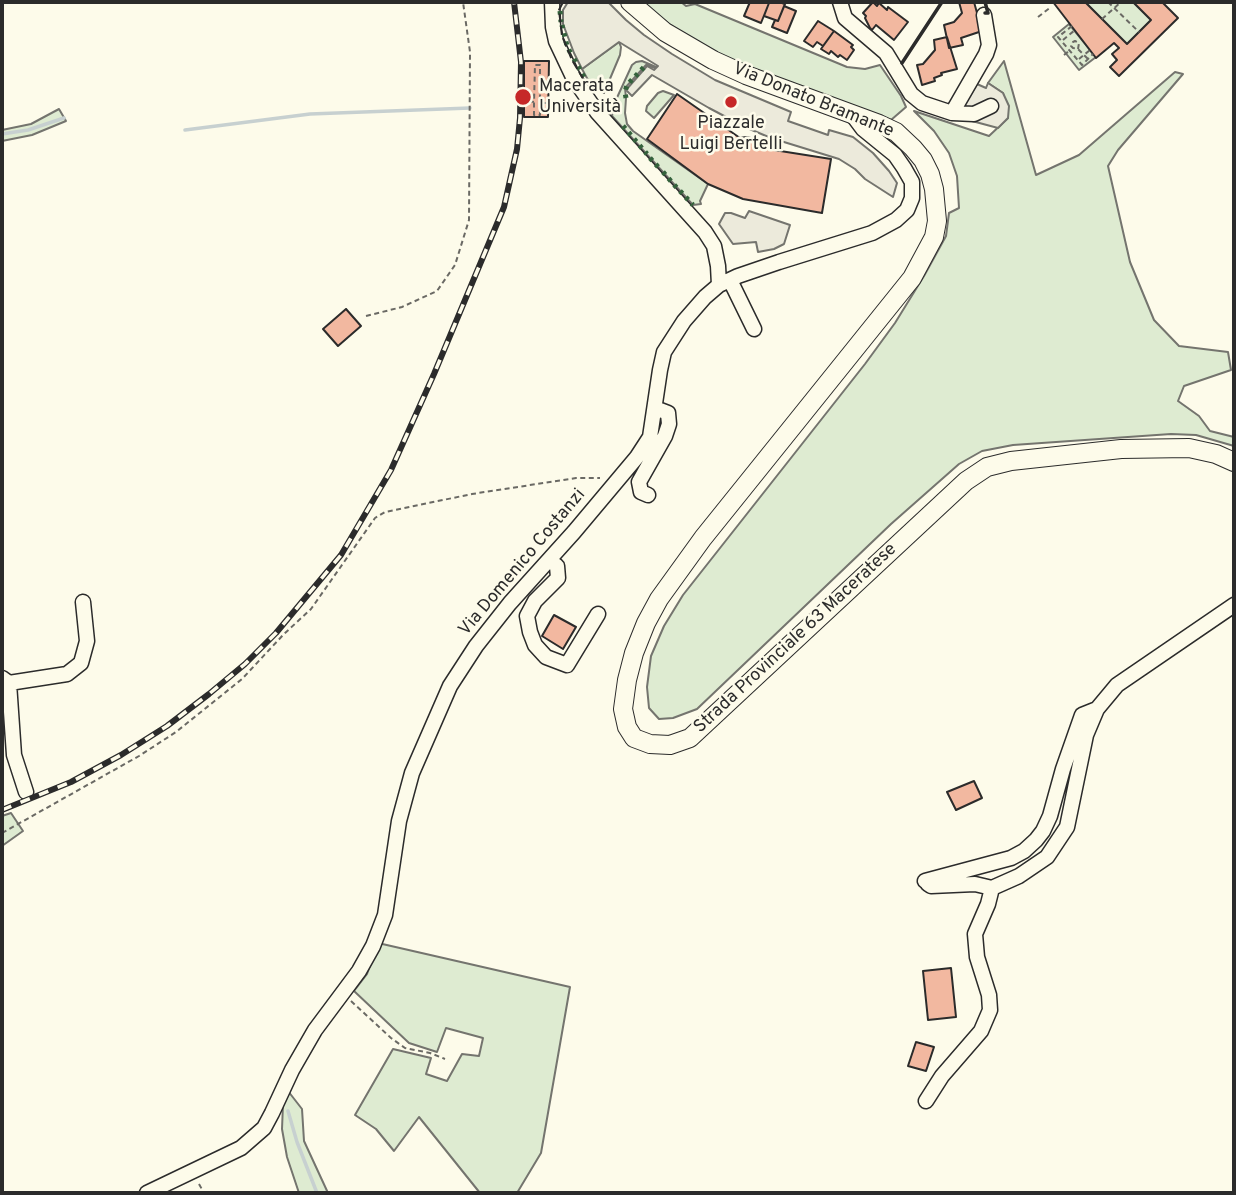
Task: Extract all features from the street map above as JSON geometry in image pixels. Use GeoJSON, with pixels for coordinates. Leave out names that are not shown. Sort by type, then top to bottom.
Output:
{"type":"FeatureCollection","features":[{"type":"Feature","properties":{"kind":"main road","name":"Via Donato Bramante"},"geometry":{"type":"LineString","coordinates":[[630,2],[665,32],[713,60],[896,132],[913,148],[930,174],[937,221],[934,237],[912,278]]}},
{"type":"Feature","properties":{"kind":"main road","name":"Strada Provinciale 63 Maceratese"},"geometry":{"type":"LineString","coordinates":[[912,278],[703,538],[659,599],[634,653],[627,680],[623,709],[627,727],[634,738],[650,744],[670,745],[690,738],[966,481],[987,467],[1011,461],[1121,449],[1188,448],[1216,454],[1234,462]]}},
{"type":"Feature","properties":{"kind":"street"},"geometry":{"type":"LineString","coordinates":[[552,2],[556,41],[574,79],[597,112],[705,232],[714,246],[725,283],[754,329]]}},
{"type":"Feature","properties":{"kind":"street"},"geometry":{"type":"LineString","coordinates":[[840,2],[845,18],[886,53],[911,94],[922,103],[953,113],[974,114],[990,106]]}},
{"type":"Feature","properties":{"kind":"street"},"geometry":{"type":"LineString","coordinates":[[953,113],[989,45],[984,15]]}},
{"type":"Feature","properties":{"kind":"street","name":"Via Domenico Costanzi"},"geometry":{"type":"LineString","coordinates":[[147,1193],[241,1148],[264,1128],[309,1040],[359,971],[373,946],[385,915],[399,821],[412,773],[450,685],[510,603],[637,457],[650,437],[664,352],[684,321],[705,297],[725,283],[779,262],[872,233],[896,220],[907,210],[912,198],[912,182],[904,168],[895,155],[863,129],[851,113]]}},
{"type":"Feature","properties":{"kind":"street"},"geometry":{"type":"LineString","coordinates":[[648,495],[641,492],[639,482],[669,424],[668,413],[655,408]]}},
{"type":"Feature","properties":{"kind":"street"},"geometry":{"type":"LineString","coordinates":[[549,560],[557,566],[558,578],[535,601],[527,616],[535,645],[547,657],[567,665],[598,614]]}},
{"type":"Feature","properties":{"kind":"street"},"geometry":{"type":"LineString","coordinates":[[26,792],[14,755],[6,680],[68,674],[81,663],[87,641],[83,602]]}},
{"type":"Feature","properties":{"kind":"street"},"geometry":{"type":"LineString","coordinates":[[1097,709],[1082,715],[1050,816],[1036,840],[1011,858],[925,881],[931,886],[975,884],[992,888],[1019,876],[1047,856],[1067,827],[1086,735],[1097,709],[1117,685],[1234,605]]}},
{"type":"Feature","properties":{"kind":"street"},"geometry":{"type":"LineString","coordinates":[[926,1101],[942,1076],[981,1031],[990,1010],[989,995],[977,957],[975,933],[992,888]]}},
{"type":"Feature","properties":{"kind":"path"},"geometry":{"type":"LineString","coordinates":[[366,316],[402,307],[437,291],[455,265],[469,220],[470,51],[463,2]]}},
{"type":"Feature","properties":{"kind":"path"},"geometry":{"type":"LineString","coordinates":[[1108,2],[1139,33]]}},
{"type":"Feature","properties":{"kind":"path"},"geometry":{"type":"LineString","coordinates":[[1102,19],[1121,2]]}},
{"type":"Feature","properties":{"kind":"path"},"geometry":{"type":"LineString","coordinates":[[1038,17],[1051,7]]}},
{"type":"Feature","properties":{"kind":"path"},"geometry":{"type":"LineString","coordinates":[[1072,26],[1058,37],[1082,65],[1093,54]]}},
{"type":"Feature","properties":{"kind":"path"},"geometry":{"type":"LineString","coordinates":[[1062,41],[1075,30]]}},
{"type":"Feature","properties":{"kind":"path"},"geometry":{"type":"LineString","coordinates":[[1064,32],[1073,42],[1079,43]]}},
{"type":"Feature","properties":{"kind":"path"},"geometry":{"type":"LineString","coordinates":[[1078,49],[1083,40]]}},
{"type":"Feature","properties":{"kind":"path"},"geometry":{"type":"LineString","coordinates":[[1071,50],[1073,42]]}},
{"type":"Feature","properties":{"kind":"path"},"geometry":{"type":"LineString","coordinates":[[1064,55],[1078,49]]}},
{"type":"Feature","properties":{"kind":"path"},"geometry":{"type":"LineString","coordinates":[[1078,49],[1088,59]]}},
{"type":"Feature","properties":{"kind":"path"},"geometry":{"type":"LineString","coordinates":[[1078,60],[1090,50]]}},
{"type":"Feature","properties":{"kind":"path"},"geometry":{"type":"LineString","coordinates":[[535,65],[540,65],[540,115],[534,115],[534,102],[535,65]]}},
{"type":"Feature","properties":{"kind":"path"},"geometry":{"type":"LineString","coordinates":[[540,103],[573,104],[584,93]]}},
{"type":"Feature","properties":{"kind":"path"},"geometry":{"type":"LineString","coordinates":[[529,102],[534,102]]}},
{"type":"Feature","properties":{"kind":"path"},"geometry":{"type":"LineString","coordinates":[[2,833],[139,756],[218,700],[311,609],[375,518],[385,512],[472,494],[576,478],[619,478]]}},
{"type":"Feature","properties":{"kind":"path"},"geometry":{"type":"LineString","coordinates":[[343,994],[405,1048],[445,1059]]}},
{"type":"Feature","properties":{"kind":"green space"},"geometry":{"type":"Polygon","coordinates":[[[641,2],[681,2],[686,6],[695,4],[847,67],[865,69],[880,65],[906,107],[891,120],[726,58],[678,31],[641,2]]]}},
{"type":"Feature","properties":{"kind":"green space"},"geometry":{"type":"Polygon","coordinates":[[[1085,2],[1133,2],[1151,20],[1127,44],[1085,2]]]}},
{"type":"Feature","properties":{"kind":"green space"},"geometry":{"type":"Polygon","coordinates":[[[1069,24],[1096,57],[1079,70],[1053,37],[1069,24]]]}},
{"type":"Feature","properties":{"kind":"green space"},"geometry":{"type":"Polygon","coordinates":[[[619,42],[620,55],[604,93],[596,87],[593,89],[582,69],[619,42]]]}},
{"type":"Feature","properties":{"kind":"green space"},"geometry":{"type":"Polygon","coordinates":[[[642,61],[656,67],[646,65],[625,88],[627,124],[708,184],[701,204],[693,205],[612,116],[615,102],[632,65],[642,61]]]}},
{"type":"Feature","properties":{"kind":"green space"},"geometry":{"type":"Polygon","coordinates":[[[1004,61],[1036,175],[1079,155],[1175,72],[1183,74],[1118,150],[1108,166],[1130,262],[1154,320],[1179,346],[1228,352],[1231,370],[1184,386],[1178,401],[1199,416],[1210,431],[1234,437],[1234,446],[1196,435],[1171,434],[1013,445],[982,451],[959,464],[891,524],[697,709],[673,718],[659,719],[649,708],[647,687],[651,656],[664,626],[683,595],[895,323],[946,236],[949,213],[959,208],[957,176],[949,153],[934,131],[914,111],[989,136],[1008,118],[1003,93],[988,83],[1004,61]]]}},
{"type":"Feature","properties":{"kind":"green space"},"geometry":{"type":"Polygon","coordinates":[[[663,91],[674,95],[654,118],[646,111],[647,106],[663,91]]]}},
{"type":"Feature","properties":{"kind":"green space"},"geometry":{"type":"Polygon","coordinates":[[[59,109],[66,121],[32,135],[2,141],[2,130],[31,124],[59,109]]]}},
{"type":"Feature","properties":{"kind":"green space"},"geometry":{"type":"Polygon","coordinates":[[[11,813],[23,831],[2,846],[2,816],[11,813]]]}},
{"type":"Feature","properties":{"kind":"green space"},"geometry":{"type":"Polygon","coordinates":[[[378,943],[570,987],[541,1153],[517,1193],[480,1193],[419,1117],[394,1151],[376,1129],[355,1115],[393,1049],[431,1058],[426,1074],[447,1081],[462,1054],[479,1056],[483,1038],[446,1028],[437,1052],[409,1043],[354,991],[367,974],[378,943]]]}},
{"type":"Feature","properties":{"kind":"green space"},"geometry":{"type":"Polygon","coordinates":[[[288,1091],[302,1109],[304,1141],[328,1193],[299,1193],[287,1157],[282,1129],[283,1104],[288,1091]]]}},
{"type":"Feature","properties":{"kind":"shaded area","name":"Piazzale Luigi Bertelli"},"geometry":{"type":"Polygon","coordinates":[[[568,2],[608,2],[644,35],[715,80],[791,112],[788,121],[828,135],[829,130],[853,137],[873,153],[897,183],[893,197],[839,159],[747,128],[652,75],[632,96],[626,90],[647,66],[654,70],[658,66],[619,42],[582,69],[563,24],[563,10],[568,2]]]}},
{"type":"Feature","properties":{"kind":"shaded area"},"geometry":{"type":"Polygon","coordinates":[[[988,83],[1003,93],[1009,106],[1008,118],[998,128],[957,117],[977,84],[986,88],[988,83]]]}},
{"type":"Feature","properties":{"kind":"shaded area"},"geometry":{"type":"Polygon","coordinates":[[[749,211],[790,225],[784,244],[758,252],[756,242],[733,244],[719,224],[725,213],[745,218],[749,211]]]}},
{"type":"Feature","properties":{"kind":"building"},"geometry":{"type":"Polygon","coordinates":[[[750,2],[769,3],[761,23],[744,16],[750,2]]]}},
{"type":"Feature","properties":{"kind":"building"},"geometry":{"type":"Polygon","coordinates":[[[767,2],[785,4],[778,21],[764,16],[769,3],[767,2]]]}},
{"type":"Feature","properties":{"kind":"building"},"geometry":{"type":"Polygon","coordinates":[[[873,2],[877,6],[879,3],[887,10],[888,7],[908,22],[894,40],[876,25],[872,30],[870,28],[863,13],[873,2]]]}},
{"type":"Feature","properties":{"kind":"building"},"geometry":{"type":"Polygon","coordinates":[[[959,2],[974,2],[982,31],[961,38],[963,45],[949,48],[944,25],[954,22],[962,13],[959,2]]]}},
{"type":"Feature","properties":{"kind":"building"},"geometry":{"type":"Polygon","coordinates":[[[1053,2],[1085,2],[1127,44],[1151,20],[1133,2],[1162,2],[1178,18],[1119,76],[1110,67],[1117,60],[1112,54],[1119,48],[1114,43],[1096,58],[1053,2]]]}},
{"type":"Feature","properties":{"kind":"building"},"geometry":{"type":"Polygon","coordinates":[[[784,6],[796,11],[787,33],[772,27],[775,20],[778,21],[784,6]]]}},
{"type":"Feature","properties":{"kind":"building"},"geometry":{"type":"Polygon","coordinates":[[[818,21],[834,31],[823,46],[817,42],[813,47],[804,41],[818,21]]]}},
{"type":"Feature","properties":{"kind":"building"},"geometry":{"type":"Polygon","coordinates":[[[834,31],[853,45],[851,47],[854,50],[847,60],[821,49],[834,31]]]}},
{"type":"Feature","properties":{"kind":"building"},"geometry":{"type":"Polygon","coordinates":[[[947,37],[957,69],[941,73],[942,75],[934,78],[935,81],[922,85],[917,65],[923,64],[935,50],[934,40],[947,37]]]}},
{"type":"Feature","properties":{"kind":"building"},"geometry":{"type":"Polygon","coordinates":[[[524,61],[549,61],[548,117],[524,117],[524,61]]]}},
{"type":"Feature","properties":{"kind":"building"},"geometry":{"type":"Polygon","coordinates":[[[677,94],[740,138],[751,138],[755,147],[831,159],[822,213],[743,199],[708,184],[647,139],[677,94]]]}},
{"type":"Feature","properties":{"kind":"building"},"geometry":{"type":"Polygon","coordinates":[[[346,309],[361,326],[338,346],[323,329],[346,309]]]}},
{"type":"Feature","properties":{"kind":"building"},"geometry":{"type":"Polygon","coordinates":[[[554,615],[576,627],[563,649],[542,636],[554,615]]]}},
{"type":"Feature","properties":{"kind":"building"},"geometry":{"type":"Polygon","coordinates":[[[974,781],[982,798],[956,810],[947,792],[974,781]]]}},
{"type":"Feature","properties":{"kind":"building"},"geometry":{"type":"Polygon","coordinates":[[[951,968],[956,1017],[928,1020],[923,971],[951,968]]]}},
{"type":"Feature","properties":{"kind":"building"},"geometry":{"type":"Polygon","coordinates":[[[916,1042],[934,1047],[926,1071],[908,1066],[916,1042]]]}},
{"type":"Feature","properties":{"kind":"waterway"},"geometry":{"type":"LineString","coordinates":[[185,130],[310,114],[470,108]]}},
{"type":"Feature","properties":{"kind":"waterway"},"geometry":{"type":"LineString","coordinates":[[2,134],[28,130],[64,118]]}},
{"type":"Feature","properties":{"kind":"waterway"},"geometry":{"type":"LineString","coordinates":[[288,1111],[317,1193]]}},
{"type":"Feature","properties":{"kind":"railway"},"geometry":{"type":"LineString","coordinates":[[2,810],[71,782],[167,726],[245,664],[276,633],[341,555],[391,470],[504,207],[517,149],[520,118],[521,62],[514,2]]}},
{"type":"Feature","properties":{"kind":"hedge"},"geometry":{"type":"LineString","coordinates":[[560,11],[561,22]]}},
{"type":"Feature","properties":{"kind":"hedge"},"geometry":{"type":"LineString","coordinates":[[562,25],[572,56]]}},
{"type":"Feature","properties":{"kind":"hedge"},"geometry":{"type":"LineString","coordinates":[[574,59],[591,90]]}},
{"type":"Feature","properties":{"kind":"hedge"},"geometry":{"type":"LineString","coordinates":[[626,98],[627,85],[646,65]]}},
{"type":"Feature","properties":{"kind":"hedge"},"geometry":{"type":"LineString","coordinates":[[623,126],[647,154]]}},
{"type":"Feature","properties":{"kind":"hedge"},"geometry":{"type":"LineString","coordinates":[[650,158],[660,169]]}},
{"type":"Feature","properties":{"kind":"hedge"},"geometry":{"type":"LineString","coordinates":[[663,172],[677,188]]}},
{"type":"Feature","properties":{"kind":"hedge"},"geometry":{"type":"LineString","coordinates":[[680,191],[693,205]]}},
{"type":"Feature","properties":{"kind":"fence"},"geometry":{"type":"LineString","coordinates":[[563,2],[559,10],[562,36],[572,60],[590,90]]}},
{"type":"Feature","properties":{"kind":"wall"},"geometry":{"type":"LineString","coordinates":[[902,63],[942,2]]}},
{"type":"Feature","properties":{"kind":"wall"},"geometry":{"type":"LineString","coordinates":[[985,2],[988,13],[985,13]]}},
{"type":"Feature","properties":{"kind":"place","name":"Macerata Università"},"geometry":{"type":"Point","coordinates":[523,97]}},
{"type":"Feature","properties":{"kind":"place","name":"Piazzale Luigi Bertelli"},"geometry":{"type":"Point","coordinates":[731,102]}}]}
